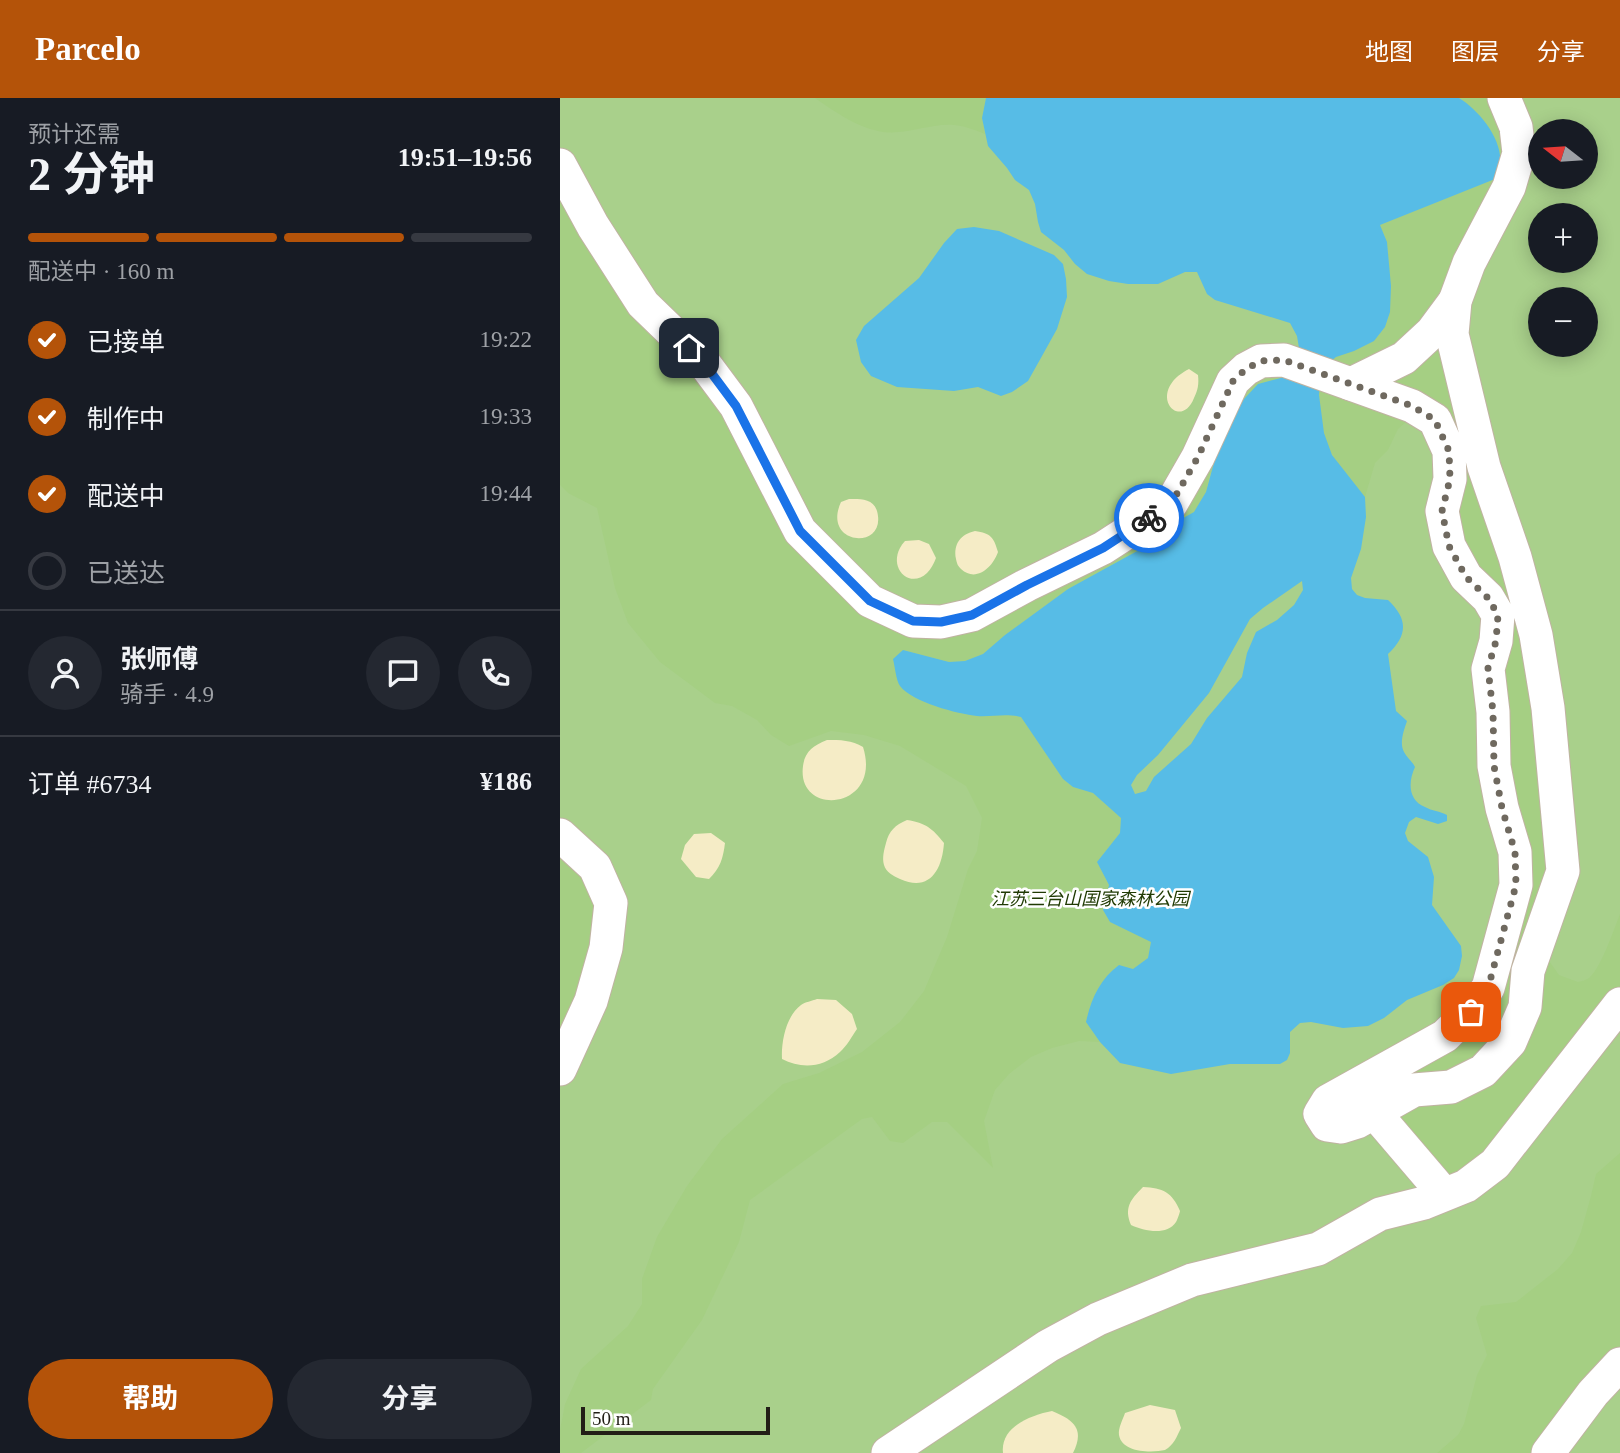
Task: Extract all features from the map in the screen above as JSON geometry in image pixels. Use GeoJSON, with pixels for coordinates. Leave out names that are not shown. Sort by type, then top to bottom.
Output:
{"type":"FeatureCollection","features":[{"type":"Feature","properties":{"kind":"lane"},"geometry":{"type":"LineString","coordinates":[[560,165],[593,226],[643,304],[704,363],[736,406],[800,531],[870,601],[913,621],[941,622],[972,615],[1103,548],[1171,504],[1198,457],[1233,381],[1246,369],[1261,361],[1284,360],[1412,406],[1435,420],[1449,451],[1450,479],[1442,511],[1449,546],[1466,577],[1488,598],[1498,615],[1496,641],[1488,668],[1493,712],[1494,766],[1502,808],[1515,852],[1516,885],[1488,988],[1471,1012],[1445,1036],[1328,1101],[1320,1114],[1327,1125],[1341,1127],[1357,1122],[1414,1090],[1451,1087],[1483,1071],[1510,1042],[1525,1007],[1528,971],[1563,871],[1548,708],[1536,635],[1515,557],[1484,467],[1452,334],[1455,301],[1469,263],[1509,187],[1520,153],[1517,127],[1504,98]]}},
{"type":"Feature","properties":{"kind":"lane"},"geometry":{"type":"LineString","coordinates":[[1338,379],[1375,374],[1404,358],[1432,332],[1455,301]]}},
{"type":"Feature","properties":{"kind":"lane"},"geometry":{"type":"LineString","coordinates":[[560,835],[595,867],[611,903],[606,948],[591,1000],[560,1069]]}},
{"type":"Feature","properties":{"kind":"lane"},"geometry":{"type":"LineString","coordinates":[[888,1453],[1048,1346],[1098,1319],[1192,1280],[1318,1249],[1380,1214],[1424,1203],[1466,1186],[1495,1164],[1620,1004]]}},
{"type":"Feature","properties":{"kind":"lane"},"geometry":{"type":"LineString","coordinates":[[1374,1112],[1444,1194]]}},
{"type":"Feature","properties":{"kind":"lane"},"geometry":{"type":"LineString","coordinates":[[1548,1453],[1592,1394],[1620,1364]]}},
{"type":"Feature","properties":{"kind":"green space","name":"江苏三台山国家森林公园"},"geometry":{"type":"Polygon","coordinates":[[[560,98],[1620,98],[1620,1453],[560,1453],[560,98]]]}},
{"type":"Feature","properties":{"kind":"green space"},"geometry":{"type":"Polygon","coordinates":[[[815,98],[986,98],[982,118],[985,134],[954,125],[897,132],[878,131],[853,122],[815,98]]]}},
{"type":"Feature","properties":{"kind":"green space"},"geometry":{"type":"Polygon","coordinates":[[[1459,98],[1515,98],[1480,267],[1461,332],[1549,630],[1547,958],[1559,975],[1578,982],[1589,978],[1602,957],[1620,914],[1620,1015],[1436,1207],[1384,1138],[1315,1105],[1463,1013],[1502,908],[1487,634],[1444,463],[1418,422],[1405,423],[1398,429],[1388,450],[1375,463],[1365,497],[1339,466],[1328,446],[1320,410],[1319,385],[1321,374],[1329,362],[1372,341],[1381,333],[1388,319],[1388,254],[1386,238],[1379,225],[1494,179],[1463,100],[1459,98]]]}},
{"type":"Feature","properties":{"kind":"green space"},"geometry":{"type":"Polygon","coordinates":[[[560,154],[808,528],[903,608],[957,611],[1163,499],[1232,368],[1290,372],[1281,378],[1210,474],[1206,492],[1195,512],[1169,526],[1150,544],[1068,589],[983,654],[965,661],[949,662],[903,650],[899,685],[913,697],[935,706],[976,716],[1008,714],[1021,717],[1063,779],[1073,787],[1093,793],[1121,818],[1120,833],[1097,862],[1109,885],[1103,910],[1110,922],[1151,941],[1148,958],[1133,969],[1119,965],[1097,990],[1086,1022],[1100,1042],[1079,1041],[1031,1057],[1009,1074],[995,1090],[984,1121],[993,1168],[947,1122],[932,1122],[903,1143],[890,1141],[872,1117],[862,1119],[750,1200],[739,1242],[702,1320],[653,1389],[651,1400],[581,1453],[560,1453],[560,1430],[565,1404],[581,1369],[628,1326],[642,1304],[642,1279],[657,1237],[687,1186],[722,1139],[783,1084],[819,1073],[862,1052],[900,1022],[924,991],[947,937],[968,869],[977,851],[982,818],[966,786],[900,746],[864,735],[831,731],[789,746],[771,735],[757,720],[732,706],[715,703],[660,662],[628,623],[615,588],[597,508],[568,493],[560,485],[560,154]]]}},
{"type":"Feature","properties":{"kind":"green space"},"geometry":{"type":"Polygon","coordinates":[[[560,823],[607,872],[607,982],[560,1087],[560,823]]]}},
{"type":"Feature","properties":{"kind":"green space"},"geometry":{"type":"Polygon","coordinates":[[[1620,1153],[1620,1356],[1534,1453],[1437,1453],[1458,1435],[1464,1424],[1477,1375],[1487,1355],[1476,1318],[1481,1306],[1516,1302],[1558,1269],[1572,1253],[1581,1232],[1596,1174],[1620,1153]]]}},
{"type":"Feature","properties":{"kind":"sand"},"geometry":{"type":"Polygon","coordinates":[[[1189,369],[1198,375],[1194,398],[1188,408],[1174,410],[1167,398],[1169,388],[1176,378],[1189,369]]]}},
{"type":"Feature","properties":{"kind":"sand"},"geometry":{"type":"Polygon","coordinates":[[[849,499],[869,501],[875,507],[878,524],[873,533],[856,538],[847,535],[840,528],[837,517],[841,502],[849,499]]]}},
{"type":"Feature","properties":{"kind":"sand"},"geometry":{"type":"Polygon","coordinates":[[[975,531],[991,537],[998,552],[988,568],[978,574],[972,574],[960,568],[955,554],[959,540],[975,531]]]}},
{"type":"Feature","properties":{"kind":"sand"},"geometry":{"type":"Polygon","coordinates":[[[919,540],[929,544],[936,558],[927,573],[913,579],[901,572],[897,558],[905,541],[919,540]]]}},
{"type":"Feature","properties":{"kind":"sand"},"geometry":{"type":"Polygon","coordinates":[[[827,740],[841,740],[863,747],[866,768],[861,784],[851,794],[838,800],[824,799],[812,794],[804,783],[803,766],[806,756],[814,747],[827,740]]]}},
{"type":"Feature","properties":{"kind":"sand"},"geometry":{"type":"Polygon","coordinates":[[[907,820],[928,827],[944,843],[937,870],[926,881],[919,883],[895,877],[886,870],[883,862],[889,835],[896,826],[907,820]]]}},
{"type":"Feature","properties":{"kind":"sand"},"geometry":{"type":"Polygon","coordinates":[[[711,833],[725,843],[722,859],[709,879],[696,877],[681,859],[685,845],[694,834],[711,833]]]}},
{"type":"Feature","properties":{"kind":"sand"},"geometry":{"type":"Polygon","coordinates":[[[817,999],[836,1000],[852,1014],[857,1029],[843,1050],[819,1064],[804,1065],[782,1059],[782,1045],[788,1022],[801,1005],[817,999]]]}},
{"type":"Feature","properties":{"kind":"sand"},"geometry":{"type":"Polygon","coordinates":[[[1143,1187],[1156,1188],[1174,1199],[1180,1211],[1172,1226],[1155,1231],[1131,1225],[1128,1214],[1130,1204],[1143,1187]]]}},
{"type":"Feature","properties":{"kind":"sand"},"geometry":{"type":"Polygon","coordinates":[[[1150,1405],[1175,1410],[1181,1428],[1173,1443],[1165,1450],[1146,1451],[1131,1448],[1121,1441],[1119,1435],[1125,1413],[1150,1405]]]}},
{"type":"Feature","properties":{"kind":"sand"},"geometry":{"type":"Polygon","coordinates":[[[1052,1411],[1075,1426],[1078,1438],[1073,1453],[1003,1453],[1006,1436],[1012,1429],[1026,1419],[1052,1411]]]}},
{"type":"Feature","properties":{"kind":"water"},"geometry":{"type":"Polygon","coordinates":[[[986,98],[1459,98],[1485,122],[1498,145],[1500,168],[1495,179],[1380,225],[1387,242],[1391,286],[1390,312],[1385,327],[1374,341],[1336,357],[1326,365],[1319,395],[1324,433],[1332,455],[1365,497],[1366,517],[1361,549],[1351,578],[1352,589],[1365,598],[1388,600],[1402,620],[1402,634],[1388,654],[1396,711],[1407,721],[1402,745],[1415,767],[1411,790],[1419,804],[1447,815],[1447,821],[1438,824],[1416,817],[1409,822],[1405,833],[1408,841],[1428,857],[1434,877],[1432,905],[1461,946],[1459,970],[1454,978],[1443,985],[1407,1000],[1384,1018],[1368,1026],[1343,1028],[1311,1022],[1300,1023],[1290,1032],[1290,1053],[1287,1060],[1280,1064],[1230,1064],[1171,1074],[1120,1063],[1086,1022],[1102,983],[1119,965],[1133,969],[1148,958],[1151,942],[1110,922],[1103,910],[1109,885],[1097,862],[1120,833],[1121,818],[1093,793],[1073,787],[1063,779],[1021,717],[977,716],[947,710],[914,697],[900,686],[898,680],[893,659],[903,650],[949,662],[965,661],[983,654],[1068,589],[1150,544],[1169,526],[1194,512],[1206,492],[1215,459],[1244,399],[1258,384],[1281,378],[1290,372],[1299,348],[1297,336],[1290,323],[1215,300],[1207,294],[1197,272],[1185,272],[1158,284],[1128,284],[1087,274],[1064,250],[1041,232],[1029,190],[1015,180],[988,146],[982,118],[986,98]],[[1302,581],[1250,619],[1209,693],[1158,755],[1137,775],[1131,785],[1135,794],[1146,791],[1154,777],[1191,744],[1207,718],[1242,677],[1247,653],[1256,632],[1277,620],[1294,605],[1303,590],[1302,581]]]}},
{"type":"Feature","properties":{"kind":"water"},"geometry":{"type":"Polygon","coordinates":[[[974,227],[999,231],[1054,255],[1063,264],[1067,297],[1057,329],[1028,381],[1001,396],[978,387],[954,391],[897,387],[871,376],[861,362],[856,340],[864,326],[919,278],[957,229],[974,227]]]}},
{"type":"Feature","properties":{"kind":"way so far"},"geometry":{"type":"LineString","coordinates":[[1149,518],[1171,504],[1198,457],[1233,381],[1246,369],[1261,361],[1284,360],[1412,406],[1435,420],[1449,451],[1450,479],[1442,511],[1449,546],[1466,577],[1488,598],[1498,615],[1496,641],[1488,668],[1493,712],[1494,766],[1502,808],[1515,852],[1516,885],[1488,988],[1471,1012]]}},
{"type":"Feature","properties":{"kind":"route"},"geometry":{"type":"LineString","coordinates":[[689,348],[704,363],[736,406],[800,531],[870,601],[913,621],[941,622],[972,615],[1103,548],[1149,518]]}}]}
